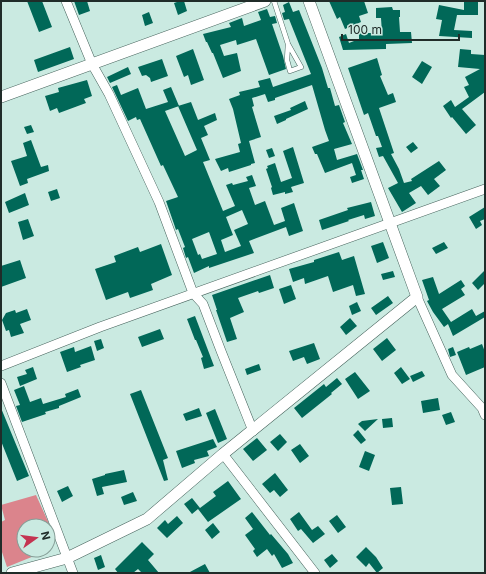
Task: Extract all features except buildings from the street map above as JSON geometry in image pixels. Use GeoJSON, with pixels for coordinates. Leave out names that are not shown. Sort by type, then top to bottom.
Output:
{"type":"FeatureCollection","features":[{"type":"Feature","properties":{"kind":"street"},"geometry":{"type":"LineString","coordinates":[[66,1],[92,64],[109,94],[159,202],[193,293],[203,304],[253,431]]}},
{"type":"Feature","properties":{"kind":"street"},"geometry":{"type":"LineString","coordinates":[[1,97],[265,1]]}},
{"type":"Feature","properties":{"kind":"street"},"geometry":{"type":"LineString","coordinates":[[309,1],[417,297],[452,375],[484,410]]}},
{"type":"Feature","properties":{"kind":"street"},"geometry":{"type":"LineString","coordinates":[[1,366],[100,327],[485,189]]}},
{"type":"Feature","properties":{"kind":"street"},"geometry":{"type":"LineString","coordinates":[[12,573],[67,558],[147,519],[223,454],[417,297]]}},
{"type":"Feature","properties":{"kind":"street"},"geometry":{"type":"LineString","coordinates":[[1,383],[73,573]]}},
{"type":"Feature","properties":{"kind":"street"},"geometry":{"type":"LineString","coordinates":[[223,454],[315,573]]}},
{"type":"Feature","properties":{"kind":"lane"},"geometry":{"type":"LineString","coordinates":[[274,1],[288,44],[302,67],[290,71],[287,60],[288,44]]}},
{"type":"Feature","properties":{"kind":"shaded area"},"geometry":{"type":"Polygon","coordinates":[[[36,495],[46,518],[16,518],[16,558],[29,558],[7,567],[1,549],[1,522],[5,520],[1,505],[36,495]]]}}]}
